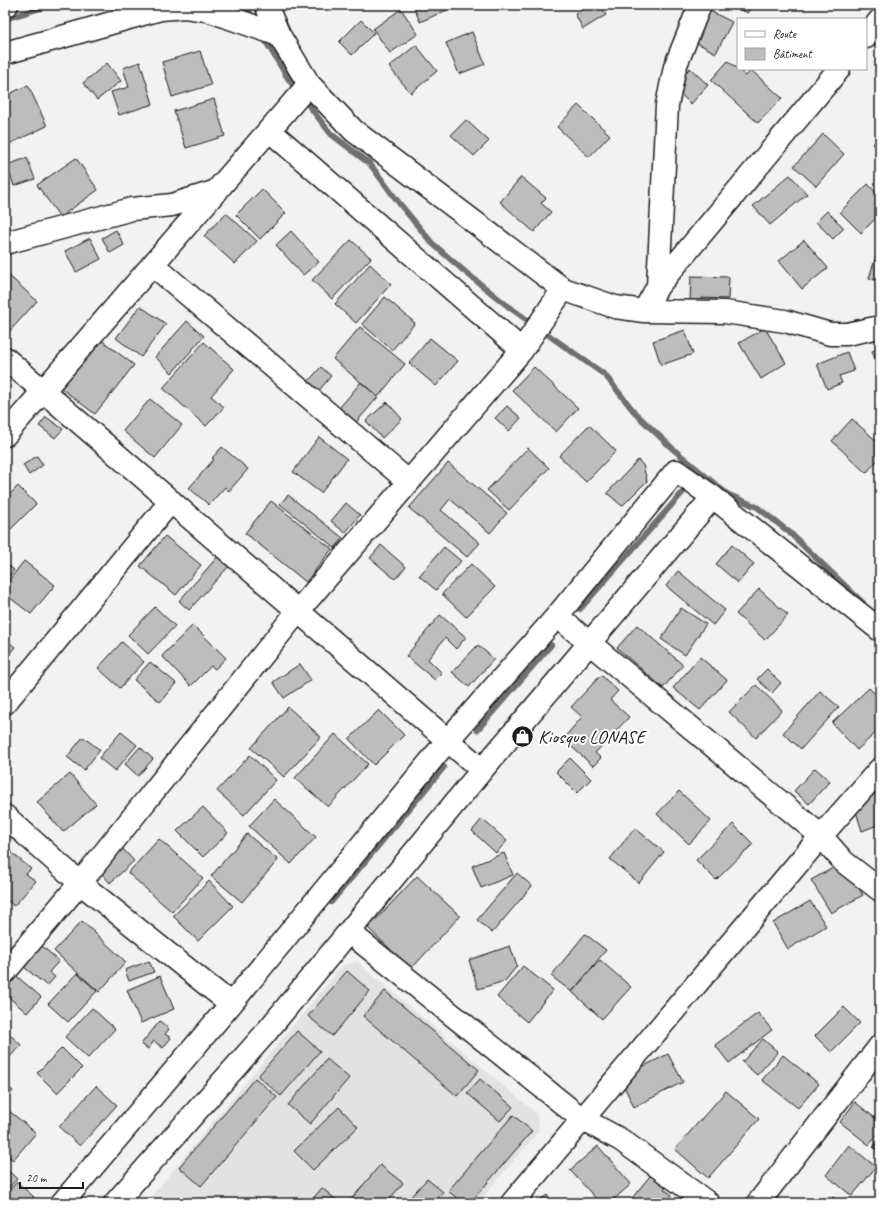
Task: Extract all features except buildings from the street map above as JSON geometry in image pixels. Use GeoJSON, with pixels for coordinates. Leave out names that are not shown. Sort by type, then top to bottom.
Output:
{"type":"FeatureCollection","features":[{"type":"Feature","properties":{"kind":"street"},"geometry":{"type":"LineString","coordinates":[[266,5],[279,34],[308,84],[354,131],[563,289],[615,307],[644,311],[725,312],[785,321],[830,334],[846,334],[880,327]]}},
{"type":"Feature","properties":{"kind":"street"},"geometry":{"type":"LineString","coordinates":[[658,286],[667,105],[675,67],[700,5]]}},
{"type":"Feature","properties":{"kind":"street"},"geometry":{"type":"LineString","coordinates":[[5,53],[161,9],[185,7],[207,10],[279,34]]}},
{"type":"Feature","properties":{"kind":"street"},"geometry":{"type":"LineString","coordinates":[[867,36],[880,20]]}},
{"type":"Feature","properties":{"kind":"street"},"geometry":{"type":"LineString","coordinates":[[644,311],[658,286],[838,70]]}},
{"type":"Feature","properties":{"kind":"street"},"geometry":{"type":"LineString","coordinates":[[5,435],[308,84]]}},
{"type":"Feature","properties":{"kind":"street"},"geometry":{"type":"LineString","coordinates":[[269,130],[522,350]]}},
{"type":"Feature","properties":{"kind":"street"},"geometry":{"type":"LineString","coordinates":[[7,237],[132,209],[172,204],[217,191]]}},
{"type":"Feature","properties":{"kind":"street"},"geometry":{"type":"LineString","coordinates":[[153,265],[409,482]]}},
{"type":"Feature","properties":{"kind":"street"},"geometry":{"type":"LineString","coordinates":[[5,972],[80,882],[298,611],[522,350],[563,289]]}},
{"type":"Feature","properties":{"kind":"street"},"geometry":{"type":"LineString","coordinates":[[5,358],[482,770]]}},
{"type":"Feature","properties":{"kind":"street"},"geometry":{"type":"LineString","coordinates":[[62,1203],[231,1004],[447,741],[557,616],[676,471],[713,497],[880,630]]}},
{"type":"Feature","properties":{"kind":"street"},"geometry":{"type":"LineString","coordinates":[[115,1203],[263,1036],[482,770],[713,497]]}},
{"type":"Feature","properties":{"kind":"street"},"geometry":{"type":"LineString","coordinates":[[5,703],[171,502]]}},
{"type":"Feature","properties":{"kind":"street"},"geometry":{"type":"LineString","coordinates":[[557,616],[821,836],[844,862],[880,890]]}},
{"type":"Feature","properties":{"kind":"street"},"geometry":{"type":"LineString","coordinates":[[512,1203],[880,768]]}},
{"type":"Feature","properties":{"kind":"street"},"geometry":{"type":"LineString","coordinates":[[5,816],[80,882],[231,1004]]}},
{"type":"Feature","properties":{"kind":"street"},"geometry":{"type":"LineString","coordinates":[[349,932],[582,1119],[621,1140],[708,1203]]}},
{"type":"Feature","properties":{"kind":"street"},"geometry":{"type":"LineString","coordinates":[[758,1203],[880,1046]]}},
{"type":"Feature","properties":{"kind":"shaded area"},"geometry":{"type":"Polygon","coordinates":[[[357,962],[537,1114],[539,1131],[478,1203],[146,1203],[343,965],[357,962]]]}},
{"type":"Feature","properties":{"kind":"waterway"},"geometry":{"type":"LineString","coordinates":[[5,19],[51,5]]}},
{"type":"Feature","properties":{"kind":"waterway"},"geometry":{"type":"LineString","coordinates":[[246,5],[254,20]]}},
{"type":"Feature","properties":{"kind":"waterway"},"geometry":{"type":"LineString","coordinates":[[262,35],[289,80],[331,134],[370,164],[399,203],[432,243],[509,307],[605,375],[636,414],[673,449],[727,494],[757,507],[789,532],[863,603]]}},
{"type":"Feature","properties":{"kind":"waterway"},"geometry":{"type":"LineString","coordinates":[[580,609],[690,484]]}},
{"type":"Feature","properties":{"kind":"waterway"},"geometry":{"type":"LineString","coordinates":[[477,730],[551,645]]}},
{"type":"Feature","properties":{"kind":"waterway"},"geometry":{"type":"LineString","coordinates":[[331,902],[444,767]]}},
{"type":"Feature","properties":{"kind":"place","name":"Kiosque LONASE"},"geometry":{"type":"Point","coordinates":[523,736]}}]}
